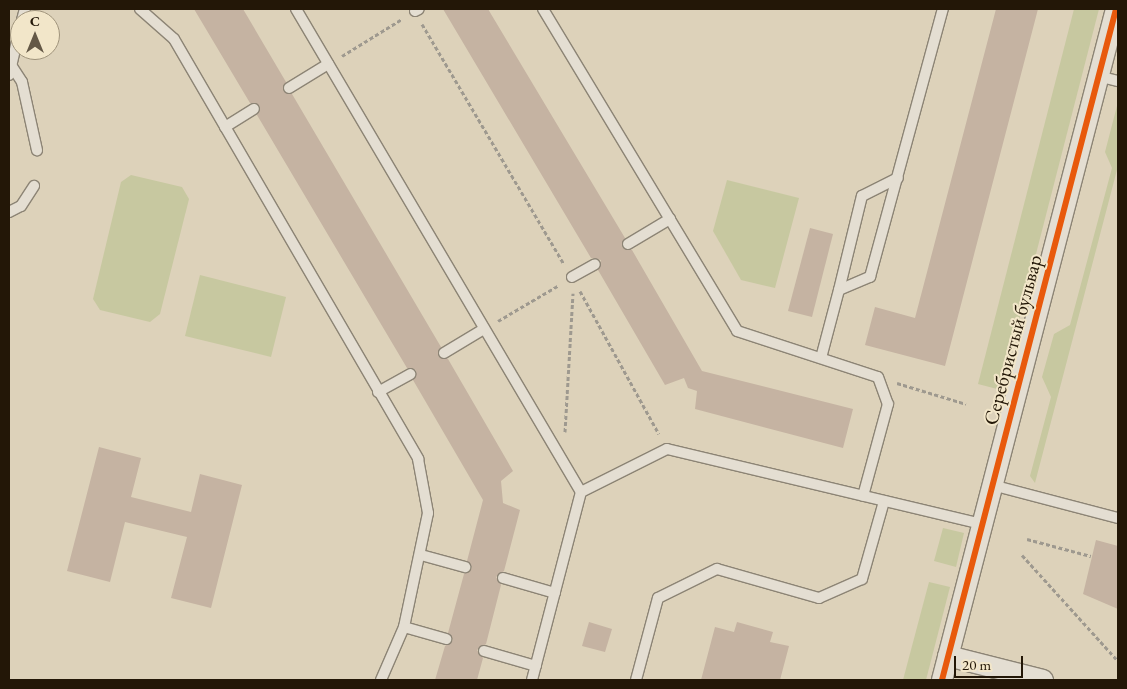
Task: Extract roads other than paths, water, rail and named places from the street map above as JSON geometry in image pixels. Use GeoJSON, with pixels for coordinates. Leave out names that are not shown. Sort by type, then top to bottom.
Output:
{"type":"FeatureCollection","features":[{"type":"Feature","properties":{"kind":"street","name":"Серебристый бульвар"},"geometry":{"type":"LineString","coordinates":[[942,680],[1116,9]]}},
{"type":"Feature","properties":{"kind":"street"},"geometry":{"type":"LineString","coordinates":[[948,656],[1043,680]]}},
{"type":"Feature","properties":{"kind":"lane"},"geometry":{"type":"LineString","coordinates":[[140,9],[174,39],[418,459],[428,513],[421,555],[404,627],[381,680]]}},
{"type":"Feature","properties":{"kind":"lane"},"geometry":{"type":"LineString","coordinates":[[296,9],[581,492],[532,680]]}},
{"type":"Feature","properties":{"kind":"lane"},"geometry":{"type":"LineString","coordinates":[[543,9],[737,331],[878,377],[888,404],[863,496]]}},
{"type":"Feature","properties":{"kind":"lane"},"geometry":{"type":"LineString","coordinates":[[839,290],[870,277],[944,9]]}},
{"type":"Feature","properties":{"kind":"lane"},"geometry":{"type":"LineString","coordinates":[[289,88],[328,64]]}},
{"type":"Feature","properties":{"kind":"lane"},"geometry":{"type":"LineString","coordinates":[[10,70],[22,82],[37,150]]}},
{"type":"Feature","properties":{"kind":"lane"},"geometry":{"type":"LineString","coordinates":[[1098,76],[1118,81]]}},
{"type":"Feature","properties":{"kind":"lane"},"geometry":{"type":"LineString","coordinates":[[225,127],[254,109]]}},
{"type":"Feature","properties":{"kind":"lane"},"geometry":{"type":"LineString","coordinates":[[821,358],[862,196],[898,178]]}},
{"type":"Feature","properties":{"kind":"lane"},"geometry":{"type":"LineString","coordinates":[[9,212],[21,206],[34,186]]}},
{"type":"Feature","properties":{"kind":"lane"},"geometry":{"type":"LineString","coordinates":[[628,244],[670,219]]}},
{"type":"Feature","properties":{"kind":"lane"},"geometry":{"type":"LineString","coordinates":[[572,277],[595,264]]}},
{"type":"Feature","properties":{"kind":"lane"},"geometry":{"type":"LineString","coordinates":[[444,353],[484,329]]}},
{"type":"Feature","properties":{"kind":"lane"},"geometry":{"type":"LineString","coordinates":[[378,392],[410,374]]}},
{"type":"Feature","properties":{"kind":"lane"},"geometry":{"type":"LineString","coordinates":[[581,492],[668,449],[982,524]]}},
{"type":"Feature","properties":{"kind":"lane"},"geometry":{"type":"LineString","coordinates":[[992,484],[1118,518]]}},
{"type":"Feature","properties":{"kind":"lane"},"geometry":{"type":"LineString","coordinates":[[636,680],[658,598],[717,568],[819,598],[862,579],[884,501]]}},
{"type":"Feature","properties":{"kind":"lane"},"geometry":{"type":"LineString","coordinates":[[421,555],[466,567]]}},
{"type":"Feature","properties":{"kind":"lane"},"geometry":{"type":"LineString","coordinates":[[502,578],[555,593]]}},
{"type":"Feature","properties":{"kind":"lane"},"geometry":{"type":"LineString","coordinates":[[404,627],[446,639]]}},
{"type":"Feature","properties":{"kind":"lane"},"geometry":{"type":"LineString","coordinates":[[484,651],[536,666]]}}]}
